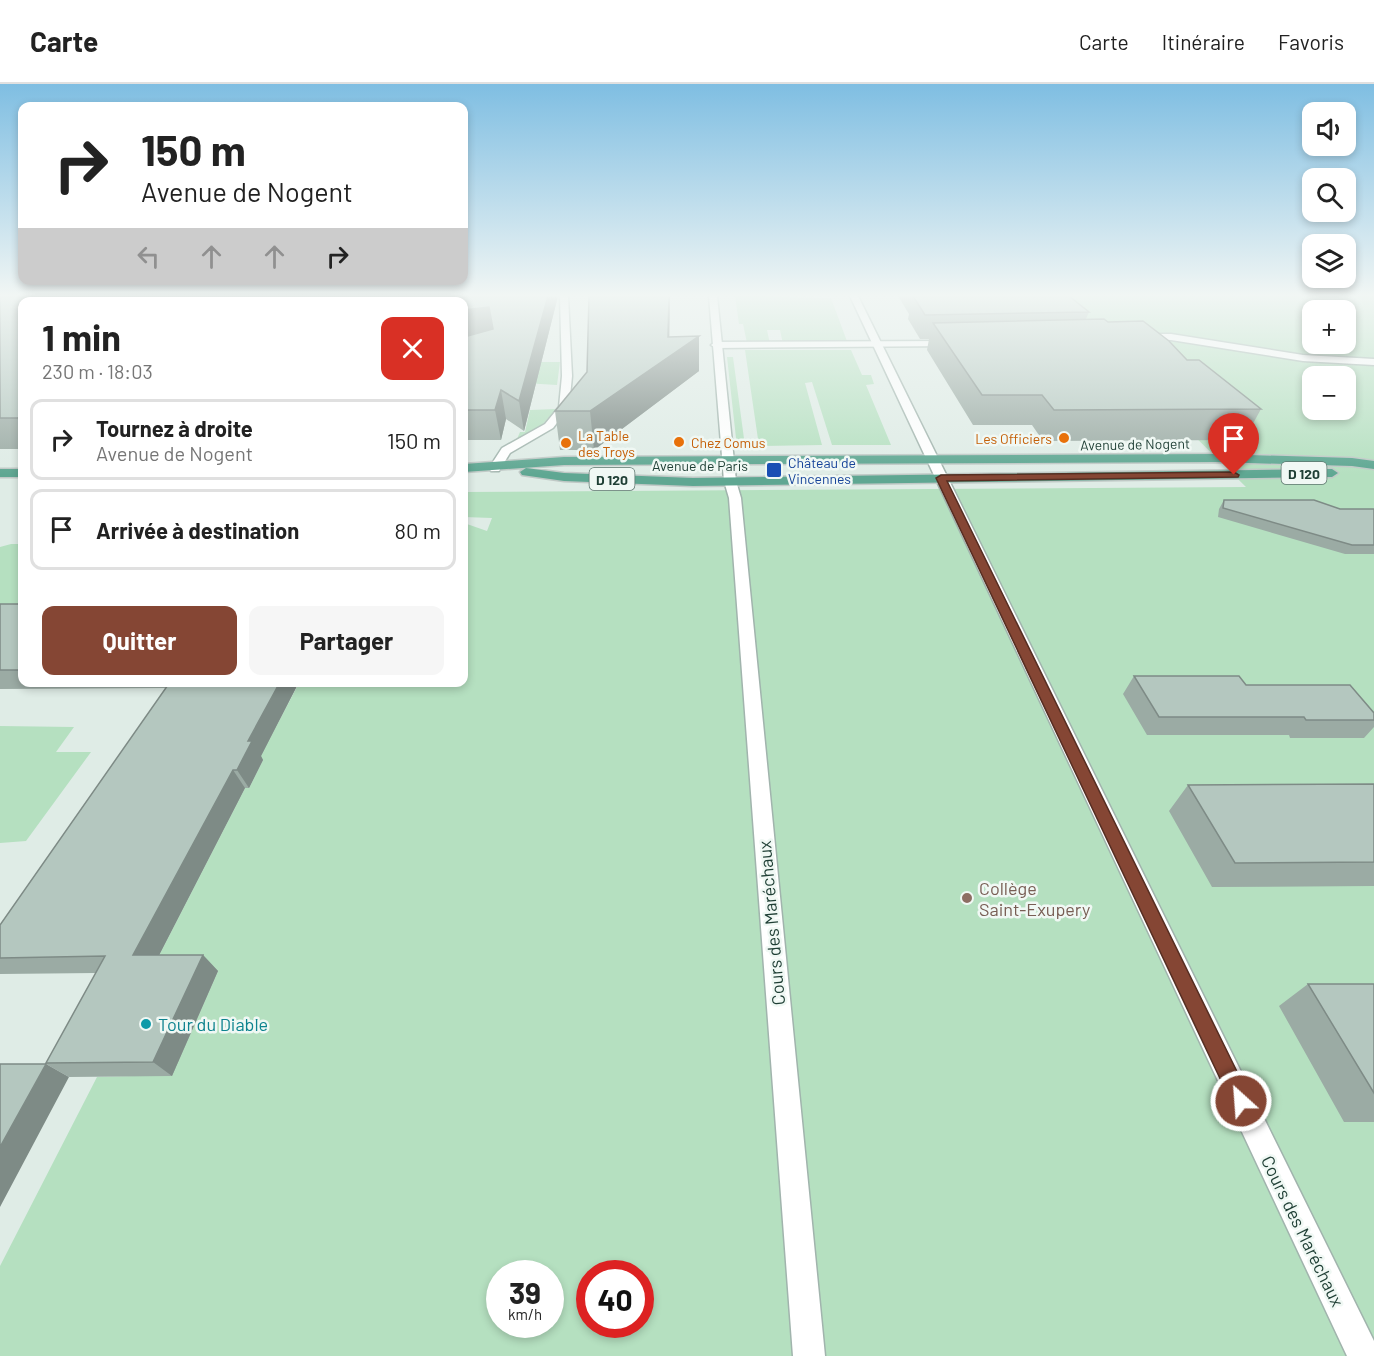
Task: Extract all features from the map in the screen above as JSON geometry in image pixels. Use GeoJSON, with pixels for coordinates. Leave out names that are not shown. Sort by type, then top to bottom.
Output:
{"type":"FeatureCollection","features":[{"type":"Feature","properties":{"kind":"main road","name":"Avenue de Nogent"},"geometry":{"type":"LineString","coordinates":[[932,460],[1216,458],[1352,462],[1374,465]]}},
{"type":"Feature","properties":{"kind":"main road","name":"Avenue de Paris"},"geometry":{"type":"LineString","coordinates":[[468,468],[495,468],[564,461],[932,460]]}},
{"type":"Feature","properties":{"kind":"main road","name":"Avenue de Paris"},"geometry":{"type":"LineString","coordinates":[[495,468],[564,477],[731,485],[944,483]]}},
{"type":"Feature","properties":{"kind":"main road","name":"D 120"},"geometry":{"type":"LineString","coordinates":[[944,483],[1374,470]]}},
{"type":"Feature","properties":{"kind":"main road"},"geometry":{"type":"LineString","coordinates":[[0,473],[18,473]]}},
{"type":"Feature","properties":{"kind":"street"},"geometry":{"type":"LineString","coordinates":[[495,468],[506,450],[549,426],[564,407],[566,355]]}},
{"type":"Feature","properties":{"kind":"street","name":"Cours des Maréchaux"},"geometry":{"type":"LineString","coordinates":[[717,355],[730,461],[809,1356]]}},
{"type":"Feature","properties":{"kind":"street","name":"Cours des Maréchaux"},"geometry":{"type":"LineString","coordinates":[[881,355],[1364,1356]]}},
{"type":"Feature","properties":{"kind":"street"},"geometry":{"type":"LineString","coordinates":[[1286,355],[1374,362]]}},
{"type":"Feature","properties":{"kind":"green space"},"geometry":{"type":"Polygon","coordinates":[[[746,355],[853,355],[862,375],[871,375],[874,384],[866,385],[891,445],[832,445],[812,382],[805,383],[822,445],[759,446],[746,355]]]}},
{"type":"Feature","properties":{"kind":"green space"},"geometry":{"type":"Polygon","coordinates":[[[1113,355],[1374,355],[1374,1356],[0,1356],[0,1266],[97,1077],[172,1075],[218,971],[151,971],[245,788],[249,788],[263,760],[259,759],[297,687],[468,687],[468,524],[487,531],[492,518],[468,517],[468,492],[1246,487],[1113,355]]]}},
{"type":"Feature","properties":{"kind":"green space"},"geometry":{"type":"Polygon","coordinates":[[[727,357],[733,357],[745,446],[737,447],[727,357]]]}},
{"type":"Feature","properties":{"kind":"green space"},"geometry":{"type":"Polygon","coordinates":[[[531,362],[560,362],[557,385],[524,383],[531,362]]]}},
{"type":"Feature","properties":{"kind":"green space"},"geometry":{"type":"Polygon","coordinates":[[[556,409],[543,424],[517,439],[520,432],[525,432],[530,410],[556,409]]]}},
{"type":"Feature","properties":{"kind":"green space"},"geometry":{"type":"Polygon","coordinates":[[[18,544],[18,623],[0,623],[0,547],[18,544]]]}},
{"type":"Feature","properties":{"kind":"green space"},"geometry":{"type":"Polygon","coordinates":[[[0,726],[74,727],[56,752],[91,752],[26,841],[0,843],[0,726]]]}},
{"type":"Feature","properties":{"kind":"building"},"geometry":{"type":"Polygon","coordinates":[[[0,355],[18,355],[18,418],[0,418],[0,355]]]}},
{"type":"Feature","properties":{"kind":"building"},"geometry":{"type":"Polygon","coordinates":[[[468,355],[532,355],[519,401],[501,390],[495,410],[468,410],[468,355]]]}},
{"type":"Feature","properties":{"kind":"building"},"geometry":{"type":"Polygon","coordinates":[[[587,355],[671,355],[590,411],[555,411],[587,372],[587,355]]]}},
{"type":"Feature","properties":{"kind":"building"},"geometry":{"type":"Polygon","coordinates":[[[955,355],[1183,355],[1187,360],[1199,360],[1261,409],[1054,410],[1042,395],[982,395],[955,355]]]}},
{"type":"Feature","properties":{"kind":"building"},"geometry":{"type":"Polygon","coordinates":[[[1224,500],[1314,500],[1340,509],[1374,509],[1374,545],[1352,545],[1223,508],[1224,500]]]}},
{"type":"Feature","properties":{"kind":"building"},"geometry":{"type":"Polygon","coordinates":[[[0,604],[18,604],[18,670],[0,670],[0,604]]]}},
{"type":"Feature","properties":{"kind":"building"},"geometry":{"type":"Polygon","coordinates":[[[1134,676],[1239,676],[1246,685],[1350,685],[1374,713],[1374,720],[1306,720],[1304,717],[1159,717],[1134,676]]]}},
{"type":"Feature","properties":{"kind":"building"},"geometry":{"type":"Polygon","coordinates":[[[167,687],[277,687],[248,741],[252,741],[237,770],[233,770],[133,955],[203,955],[153,1062],[46,1063],[105,956],[0,958],[0,925],[167,687]]]}},
{"type":"Feature","properties":{"kind":"building"},"geometry":{"type":"Polygon","coordinates":[[[1374,784],[1374,862],[1235,863],[1188,785],[1374,784]]]}},
{"type":"Feature","properties":{"kind":"building"},"geometry":{"type":"Polygon","coordinates":[[[1308,984],[1374,984],[1374,1093],[1308,984]]]}},
{"type":"Feature","properties":{"kind":"building"},"geometry":{"type":"Polygon","coordinates":[[[0,1064],[46,1064],[0,1147],[0,1064]]]}},
{"type":"Feature","properties":{"kind":"place","name":"Les Officiers"},"geometry":{"type":"Point","coordinates":[1064,438]}},
{"type":"Feature","properties":{"kind":"place","name":"Chez Comus"},"geometry":{"type":"Point","coordinates":[679,442]}},
{"type":"Feature","properties":{"kind":"place","name":"La Table des Troys"},"geometry":{"type":"Point","coordinates":[566,443]}},
{"type":"Feature","properties":{"kind":"place","name":"Château de Vincennes"},"geometry":{"type":"Point","coordinates":[774,470]}},
{"type":"Feature","properties":{"kind":"place","name":"Collège Saint-Exupery"},"geometry":{"type":"Point","coordinates":[967,898]}},
{"type":"Feature","properties":{"kind":"place","name":"Tour du Diable"},"geometry":{"type":"Point","coordinates":[146,1024]}},
{"type":"Feature","properties":{"kind":"route"},"geometry":{"type":"LineString","coordinates":[[1234,475],[941,478],[1241,1101]]}}]}
